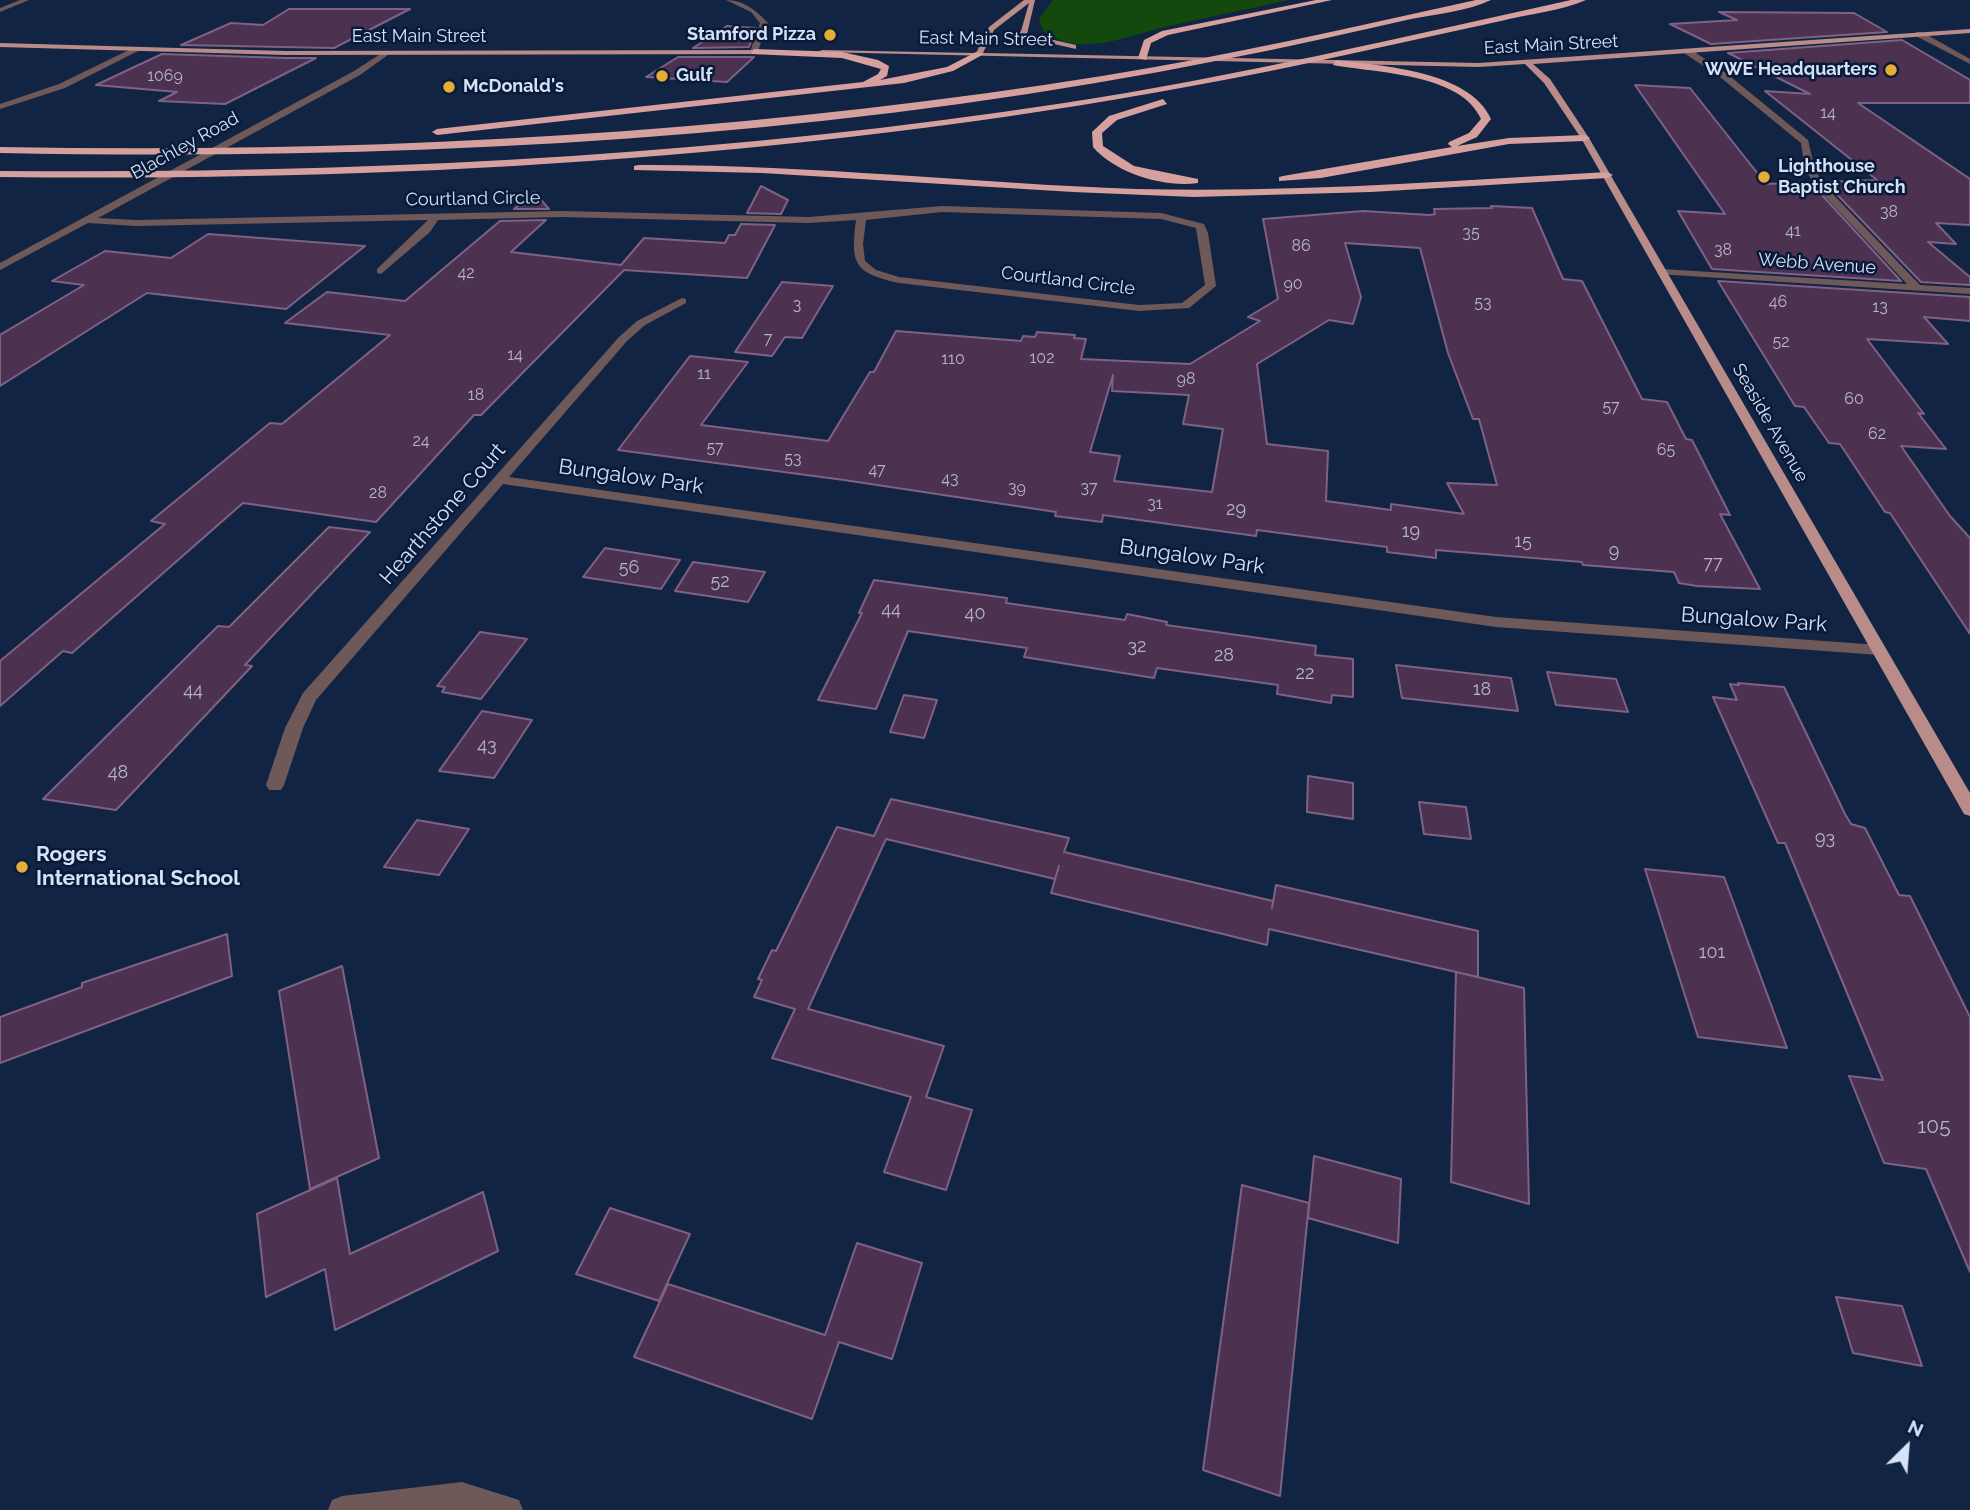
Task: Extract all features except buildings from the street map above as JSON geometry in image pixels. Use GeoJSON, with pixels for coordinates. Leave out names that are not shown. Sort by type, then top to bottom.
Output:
{"type":"FeatureCollection","features":[{"type":"Feature","properties":{"kind":"highway"},"geometry":{"type":"LineString","coordinates":[[1143,58],[1147,42],[1165,33],[1328,0]]}},
{"type":"Feature","properties":{"kind":"highway"},"geometry":{"type":"LineString","coordinates":[[3,150],[222,151],[392,147],[586,137],[775,121],[916,106],[1106,78],[1217,58],[1487,0]]}},
{"type":"Feature","properties":{"kind":"highway"},"geometry":{"type":"LineString","coordinates":[[369,170],[697,150],[996,116],[1234,76],[1582,0]]}},
{"type":"Feature","properties":{"kind":"highway"},"geometry":{"type":"LineString","coordinates":[[1508,16],[1126,112],[1104,124],[1096,139],[1104,154],[1131,169],[1175,179],[1256,181],[1319,175],[1530,137],[1585,138]]}},
{"type":"Feature","properties":{"kind":"highway"},"geometry":{"type":"LineString","coordinates":[[740,99],[866,82],[886,72],[881,64],[866,60],[754,52]]}},
{"type":"Feature","properties":{"kind":"highway"},"geometry":{"type":"LineString","coordinates":[[421,133],[921,77],[950,69],[979,54]]}},
{"type":"Feature","properties":{"kind":"highway"},"geometry":{"type":"LineString","coordinates":[[1336,63],[1436,82],[1469,96],[1486,113],[1484,125],[1473,135],[1380,165]]}},
{"type":"Feature","properties":{"kind":"highway"},"geometry":{"type":"LineString","coordinates":[[3,150],[321,138]]}},
{"type":"Feature","properties":{"kind":"highway"},"geometry":{"type":"LineString","coordinates":[[0,174],[189,175],[369,170],[737,168],[1059,188],[1215,193],[1383,188],[1607,175]]}},
{"type":"Feature","properties":{"kind":"main road"},"geometry":{"type":"LineString","coordinates":[[1031,0],[1033,13],[1022,35],[1002,48],[979,54],[986,36],[1008,11],[1031,0]]}},
{"type":"Feature","properties":{"kind":"main road"},"geometry":{"type":"LineString","coordinates":[[1008,11],[1033,13]]}},
{"type":"Feature","properties":{"kind":"main road","name":"East Main Street"},"geometry":{"type":"LineString","coordinates":[[0,45],[385,53],[754,52],[979,54],[1336,63],[1528,63],[1970,31]]}},
{"type":"Feature","properties":{"kind":"main road"},"geometry":{"type":"LineString","coordinates":[[1022,35],[1131,57]]}},
{"type":"Feature","properties":{"kind":"main road","name":"Seaside Avenue"},"geometry":{"type":"LineString","coordinates":[[1528,63],[1547,81],[1607,175],[1970,809]]}},
{"type":"Feature","properties":{"kind":"street"},"geometry":{"type":"LineString","coordinates":[[0,10],[26,0]]}},
{"type":"Feature","properties":{"kind":"street"},"geometry":{"type":"LineString","coordinates":[[729,0],[752,11],[764,23],[754,52]]}},
{"type":"Feature","properties":{"kind":"street"},"geometry":{"type":"LineString","coordinates":[[1919,34],[1970,62]]}},
{"type":"Feature","properties":{"kind":"street"},"geometry":{"type":"LineString","coordinates":[[0,107],[62,86],[138,49]]}},
{"type":"Feature","properties":{"kind":"street"},"geometry":{"type":"LineString","coordinates":[[1687,51],[1723,75],[1805,142],[1810,170],[1822,188],[1917,288]]}},
{"type":"Feature","properties":{"kind":"street","name":"Blachley Road"},"geometry":{"type":"LineString","coordinates":[[0,267],[357,73],[385,53]]}},
{"type":"Feature","properties":{"kind":"street","name":"Courtland Circle"},"geometry":{"type":"LineString","coordinates":[[86,220],[136,223],[562,214],[809,220],[942,209],[1177,219],[1200,226],[1211,286],[1185,306],[1139,308],[899,280],[869,272],[859,266],[856,258],[861,217]]}},
{"type":"Feature","properties":{"kind":"street"},"geometry":{"type":"LineString","coordinates":[[381,271],[426,230],[435,217]]}},
{"type":"Feature","properties":{"kind":"street","name":"Webb Avenue"},"geometry":{"type":"LineString","coordinates":[[1662,272],[1970,291]]}},
{"type":"Feature","properties":{"kind":"street","name":"Hearthstone Court"},"geometry":{"type":"LineString","coordinates":[[275,785],[293,728],[309,697],[623,339],[640,323],[682,301]]}},
{"type":"Feature","properties":{"kind":"street","name":"Bungalow Park"},"geometry":{"type":"LineString","coordinates":[[502,480],[1496,622],[1879,650]]}},
{"type":"Feature","properties":{"kind":"street"},"geometry":{"type":"LineString","coordinates":[[342,1510],[461,1496],[509,1510]]}},
{"type":"Feature","properties":{"kind":"green space"},"geometry":{"type":"Polygon","coordinates":[[[1053,0],[1288,0],[1117,40],[1087,44],[1057,39],[1043,31],[1039,19],[1053,0]]]}},
{"type":"Feature","properties":{"kind":"place","name":"Stamford Pizza"},"geometry":{"type":"Point","coordinates":[830,35]}},
{"type":"Feature","properties":{"kind":"place","name":"WWE Headquarters"},"geometry":{"type":"Point","coordinates":[1891,70]}},
{"type":"Feature","properties":{"kind":"place","name":"Gulf"},"geometry":{"type":"Point","coordinates":[662,76]}},
{"type":"Feature","properties":{"kind":"place","name":"McDonald's"},"geometry":{"type":"Point","coordinates":[449,87]}},
{"type":"Feature","properties":{"kind":"place","name":"Lighthouse Baptist Church"},"geometry":{"type":"Point","coordinates":[1764,177]}},
{"type":"Feature","properties":{"kind":"place","name":"Rogers International School"},"geometry":{"type":"Point","coordinates":[22,867]}}]}
